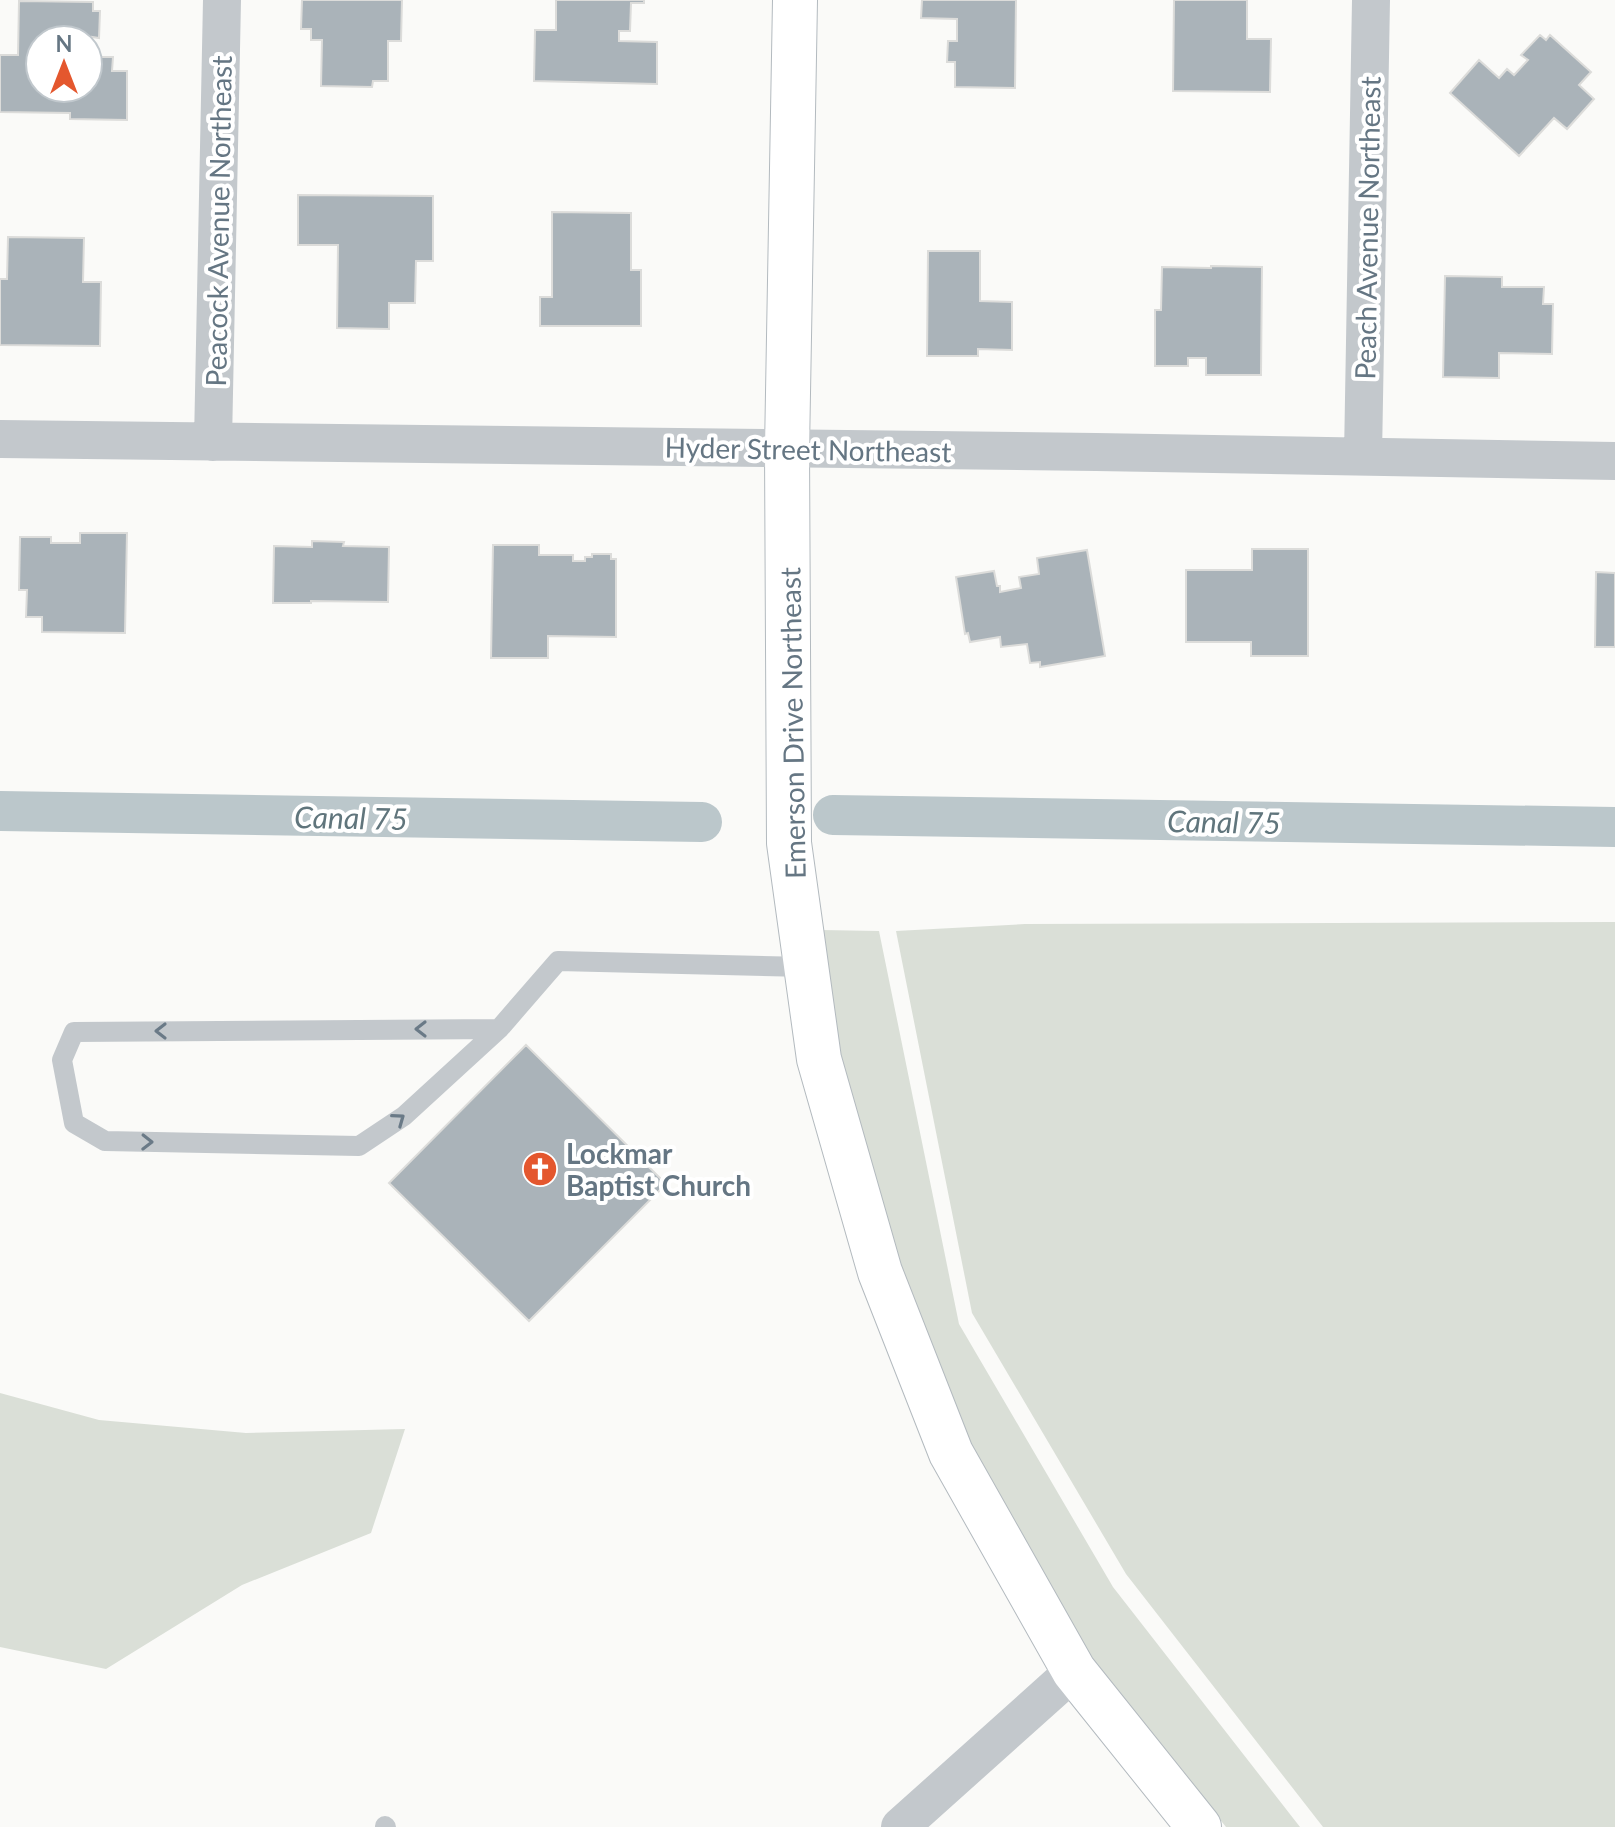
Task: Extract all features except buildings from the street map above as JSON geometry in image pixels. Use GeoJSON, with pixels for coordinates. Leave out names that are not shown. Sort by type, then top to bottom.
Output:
{"type":"FeatureCollection","features":[{"type":"Feature","properties":{"kind":"street","name":"Peacock Avenue Northeast"},"geometry":{"type":"LineString","coordinates":[[213,442],[222,0]]}},
{"type":"Feature","properties":{"kind":"street","name":"Emerson Drive Northeast"},"geometry":{"type":"LineString","coordinates":[[795,0],[787,449],[789,843],[819,1059],[880,1272],[951,1453],[1074,1671],[1199,1827]]}},
{"type":"Feature","properties":{"kind":"street","name":"Peach Avenue Northeast"},"geometry":{"type":"LineString","coordinates":[[1363,456],[1371,0]]}},
{"type":"Feature","properties":{"kind":"street","name":"Hyder Street Northeast"},"geometry":{"type":"LineString","coordinates":[[0,439],[1615,461]]}},
{"type":"Feature","properties":{"kind":"street"},"geometry":{"type":"LineString","coordinates":[[900,1827],[1074,1671]]}},
{"type":"Feature","properties":{"kind":"lane"},"geometry":{"type":"LineString","coordinates":[[499,1029],[74,1032],[62,1060],[74,1123],[105,1141],[359,1146],[404,1116],[499,1029],[558,961],[806,967]]}},
{"type":"Feature","properties":{"kind":"shaded area"},"geometry":{"type":"Polygon","coordinates":[[[1615,922],[1615,1827],[1323,1827],[1126,1574],[972,1313],[896,931],[1025,924],[1615,922]]]}},
{"type":"Feature","properties":{"kind":"shaded area"},"geometry":{"type":"Polygon","coordinates":[[[821,930],[879,931],[959,1324],[1113,1587],[1300,1827],[1226,1827],[1090,1657],[969,1442],[898,1264],[838,1053],[821,930]]]}},
{"type":"Feature","properties":{"kind":"shaded area"},"geometry":{"type":"Polygon","coordinates":[[[0,1393],[99,1420],[246,1433],[405,1429],[371,1533],[242,1585],[106,1669],[0,1647],[0,1393]]]}},
{"type":"Feature","properties":{"kind":"waterway","name":"Canal 75"},"geometry":{"type":"LineString","coordinates":[[0,811],[702,822]]}},
{"type":"Feature","properties":{"kind":"waterway","name":"Canal 75"},"geometry":{"type":"LineString","coordinates":[[833,815],[1615,827]]}},
{"type":"Feature","properties":{"kind":"place","name":"Lockmar Baptist Church"},"geometry":{"type":"Point","coordinates":[540,1169]}}]}
